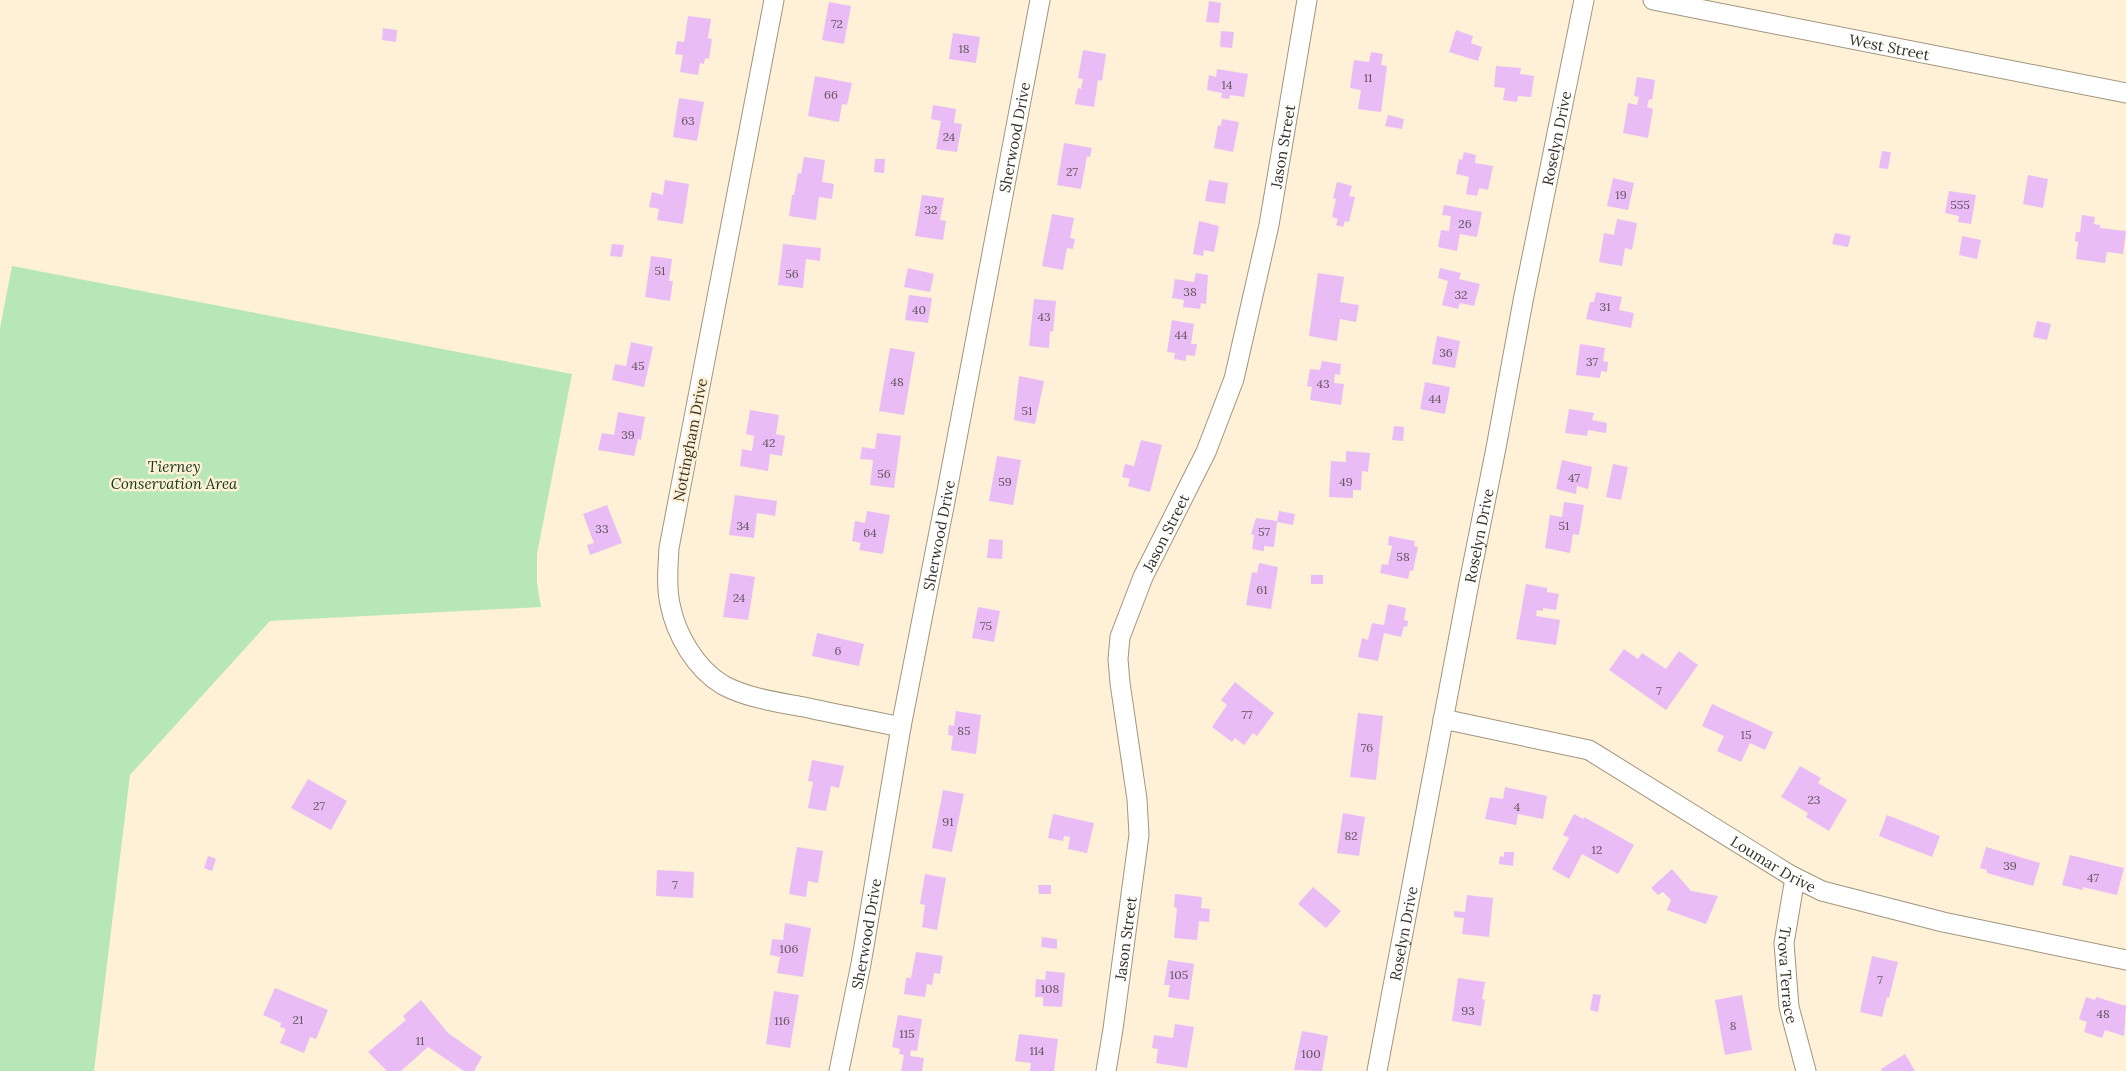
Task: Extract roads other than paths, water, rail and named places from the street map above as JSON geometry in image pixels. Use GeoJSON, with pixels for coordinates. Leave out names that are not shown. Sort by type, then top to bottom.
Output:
{"type":"FeatureCollection","features":[{"type":"Feature","properties":{"kind":"street","name":"Nottingham Drive"},"geometry":{"type":"LineString","coordinates":[[774,0],[669,548],[667,577],[670,604],[677,628],[690,652],[706,672],[724,685],[745,694],[772,701],[900,727]]}},
{"type":"Feature","properties":{"kind":"street","name":"Sherwood Drive"},"geometry":{"type":"LineString","coordinates":[[839,1071],[861,964],[900,727],[949,481],[1040,0]]}},
{"type":"Feature","properties":{"kind":"street","name":"Jason Street"},"geometry":{"type":"LineString","coordinates":[[1106,1071],[1115,1020],[1139,834],[1137,799],[1120,683],[1118,659],[1120,637],[1142,577],[1206,452],[1234,379],[1269,225],[1307,0]]}},
{"type":"Feature","properties":{"kind":"street","name":"Roselyn Drive"},"geometry":{"type":"LineString","coordinates":[[1376,1071],[1523,301],[1584,0]]}},
{"type":"Feature","properties":{"kind":"street","name":"West Street"},"geometry":{"type":"LineString","coordinates":[[1653,0],[2126,93]]}},
{"type":"Feature","properties":{"kind":"street","name":"Loumar Drive"},"geometry":{"type":"LineString","coordinates":[[1443,719],[1589,750],[1795,878],[1822,891],[1943,922],[2126,960]]}},
{"type":"Feature","properties":{"kind":"street","name":"Trova Terrace"},"geometry":{"type":"LineString","coordinates":[[1795,878],[1784,943],[1789,1007],[1806,1071]]}},
{"type":"Feature","properties":{"kind":"park label","name":"Tierney Conservation Area"},"geometry":{"type":"Point","coordinates":[174,474]}}]}
